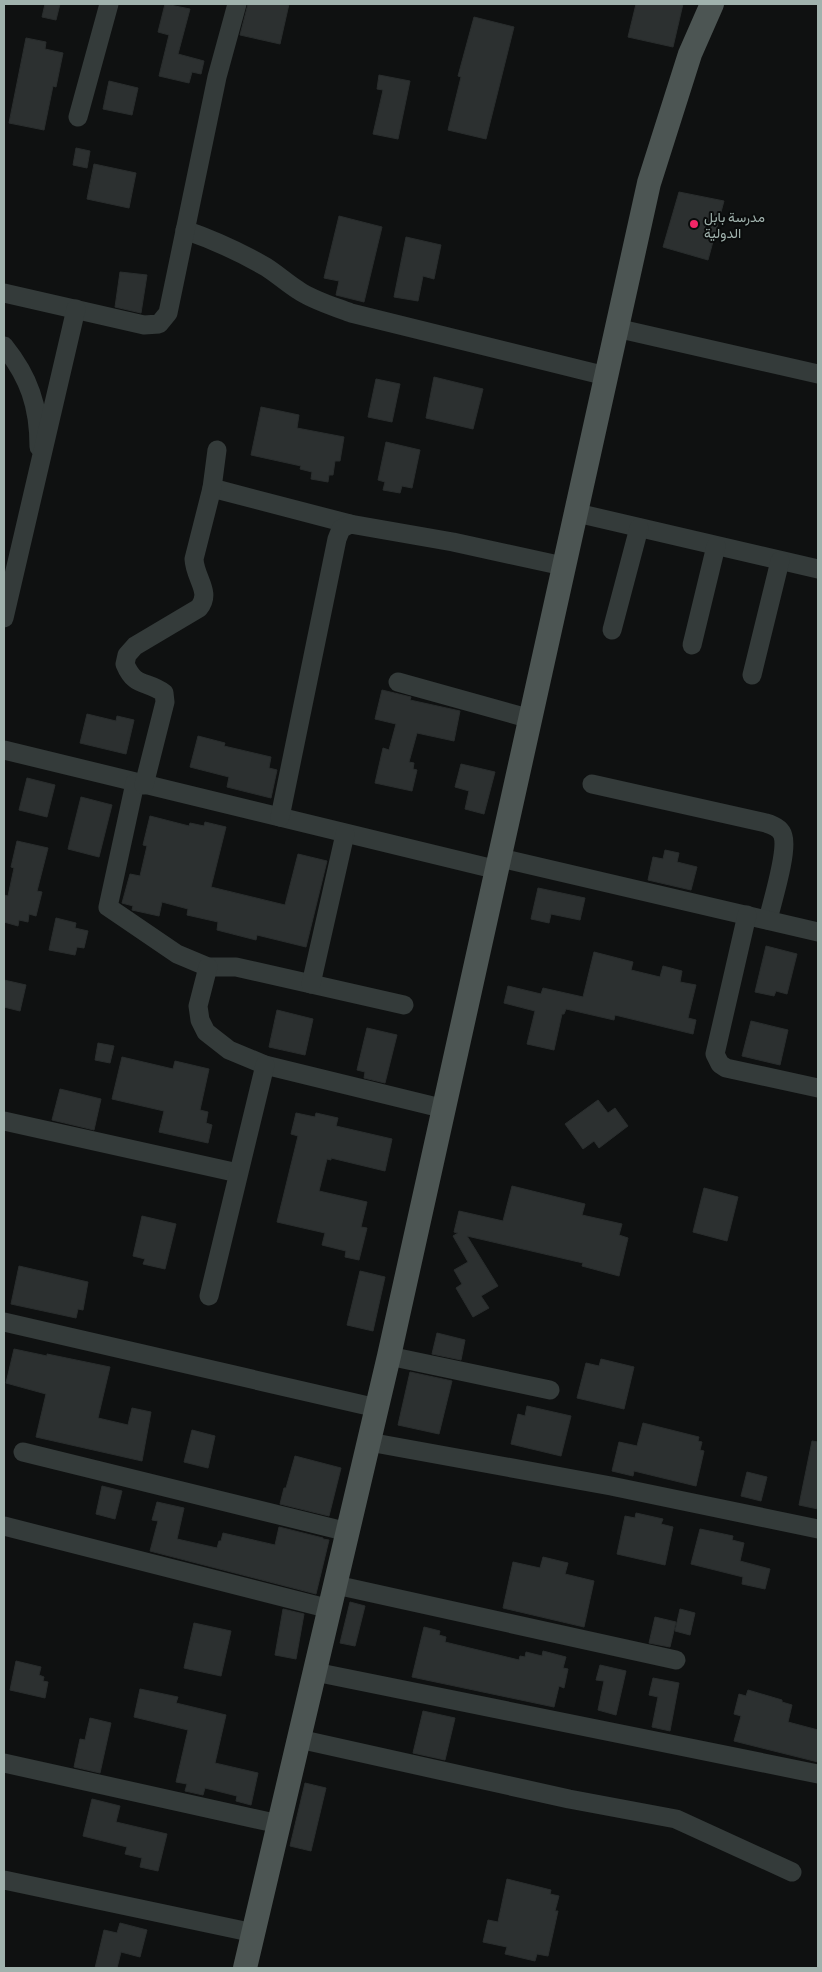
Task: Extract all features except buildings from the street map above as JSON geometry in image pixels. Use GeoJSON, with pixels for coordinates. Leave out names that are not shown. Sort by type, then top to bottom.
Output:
{"type":"FeatureCollection","features":[{"type":"Feature","properties":{"kind":"main road"},"geometry":{"type":"LineString","coordinates":[[245,1968],[336,1585],[445,1109],[563,566],[577,513],[649,183],[690,54],[712,4]]}},
{"type":"Feature","properties":{"kind":"street"},"geometry":{"type":"LineString","coordinates":[[78,117],[108,4]]}},
{"type":"Feature","properties":{"kind":"street"},"geometry":{"type":"LineString","coordinates":[[4,294],[144,325],[159,324],[168,313],[217,77],[237,4]]}},
{"type":"Feature","properties":{"kind":"street"},"geometry":{"type":"LineString","coordinates":[[185,230],[218,242],[246,256],[269,269],[302,293],[330,305],[351,312],[606,376]]}},
{"type":"Feature","properties":{"kind":"street"},"geometry":{"type":"LineString","coordinates":[[4,618],[76,309]]}},
{"type":"Feature","properties":{"kind":"street"},"geometry":{"type":"LineString","coordinates":[[616,328],[818,374]]}},
{"type":"Feature","properties":{"kind":"street"},"geometry":{"type":"LineString","coordinates":[[4,346],[22,370],[31,394],[39,434],[39,470]]}},
{"type":"Feature","properties":{"kind":"street"},"geometry":{"type":"LineString","coordinates":[[217,450],[212,488],[194,559],[195,570],[205,593],[204,602],[198,608],[135,646],[128,655],[125,664],[129,673],[136,681],[158,688],[164,693],[165,702],[139,784],[108,907],[177,954],[208,967],[236,967],[404,1005]]}},
{"type":"Feature","properties":{"kind":"street"},"geometry":{"type":"LineString","coordinates":[[212,488],[350,524],[453,542],[563,566]]}},
{"type":"Feature","properties":{"kind":"street"},"geometry":{"type":"LineString","coordinates":[[577,513],[818,569]]}},
{"type":"Feature","properties":{"kind":"street"},"geometry":{"type":"LineString","coordinates":[[280,818],[337,539],[341,529],[350,524]]}},
{"type":"Feature","properties":{"kind":"street"},"geometry":{"type":"LineString","coordinates":[[612,630],[639,528]]}},
{"type":"Feature","properties":{"kind":"street"},"geometry":{"type":"LineString","coordinates":[[692,645],[716,546]]}},
{"type":"Feature","properties":{"kind":"street"},"geometry":{"type":"LineString","coordinates":[[752,675],[780,561]]}},
{"type":"Feature","properties":{"kind":"street"},"geometry":{"type":"LineString","coordinates":[[398,682],[530,720]]}},
{"type":"Feature","properties":{"kind":"street"},"geometry":{"type":"LineString","coordinates":[[4,750],[346,834],[747,915],[818,932]]}},
{"type":"Feature","properties":{"kind":"street"},"geometry":{"type":"LineString","coordinates":[[592,784],[766,822],[776,827],[783,835],[784,852],[768,920]]}},
{"type":"Feature","properties":{"kind":"street"},"geometry":{"type":"LineString","coordinates":[[311,984],[346,834]]}},
{"type":"Feature","properties":{"kind":"street"},"geometry":{"type":"LineString","coordinates":[[747,915],[719,1039],[717,1059],[726,1068],[818,1088]]}},
{"type":"Feature","properties":{"kind":"street"},"geometry":{"type":"LineString","coordinates":[[208,967],[198,1006],[200,1020],[206,1032],[229,1050],[265,1065],[445,1109]]}},
{"type":"Feature","properties":{"kind":"street"},"geometry":{"type":"LineString","coordinates":[[209,1296],[265,1065]]}},
{"type":"Feature","properties":{"kind":"street"},"geometry":{"type":"LineString","coordinates":[[4,1121],[238,1173]]}},
{"type":"Feature","properties":{"kind":"street"},"geometry":{"type":"LineString","coordinates":[[4,1322],[377,1408]]}},
{"type":"Feature","properties":{"kind":"street"},"geometry":{"type":"LineString","coordinates":[[389,1356],[550,1390]]}},
{"type":"Feature","properties":{"kind":"street"},"geometry":{"type":"LineString","coordinates":[[369,1442],[611,1486],[818,1529]]}},
{"type":"Feature","properties":{"kind":"street"},"geometry":{"type":"LineString","coordinates":[[23,1452],[348,1532]]}},
{"type":"Feature","properties":{"kind":"street"},"geometry":{"type":"LineString","coordinates":[[4,1526],[330,1609]]}},
{"type":"Feature","properties":{"kind":"street"},"geometry":{"type":"LineString","coordinates":[[336,1585],[676,1660]]}},
{"type":"Feature","properties":{"kind":"street"},"geometry":{"type":"LineString","coordinates":[[315,1672],[818,1774]]}},
{"type":"Feature","properties":{"kind":"street"},"geometry":{"type":"LineString","coordinates":[[299,1739],[550,1795],[676,1820],[792,1872]]}},
{"type":"Feature","properties":{"kind":"street"},"geometry":{"type":"LineString","coordinates":[[4,1763],[279,1824]]}},
{"type":"Feature","properties":{"kind":"street"},"geometry":{"type":"LineString","coordinates":[[4,1880],[254,1933]]}},
{"type":"Feature","properties":{"kind":"place","name":"مدرسة بابل الدولية"},"geometry":{"type":"Point","coordinates":[694,224]}}]}
